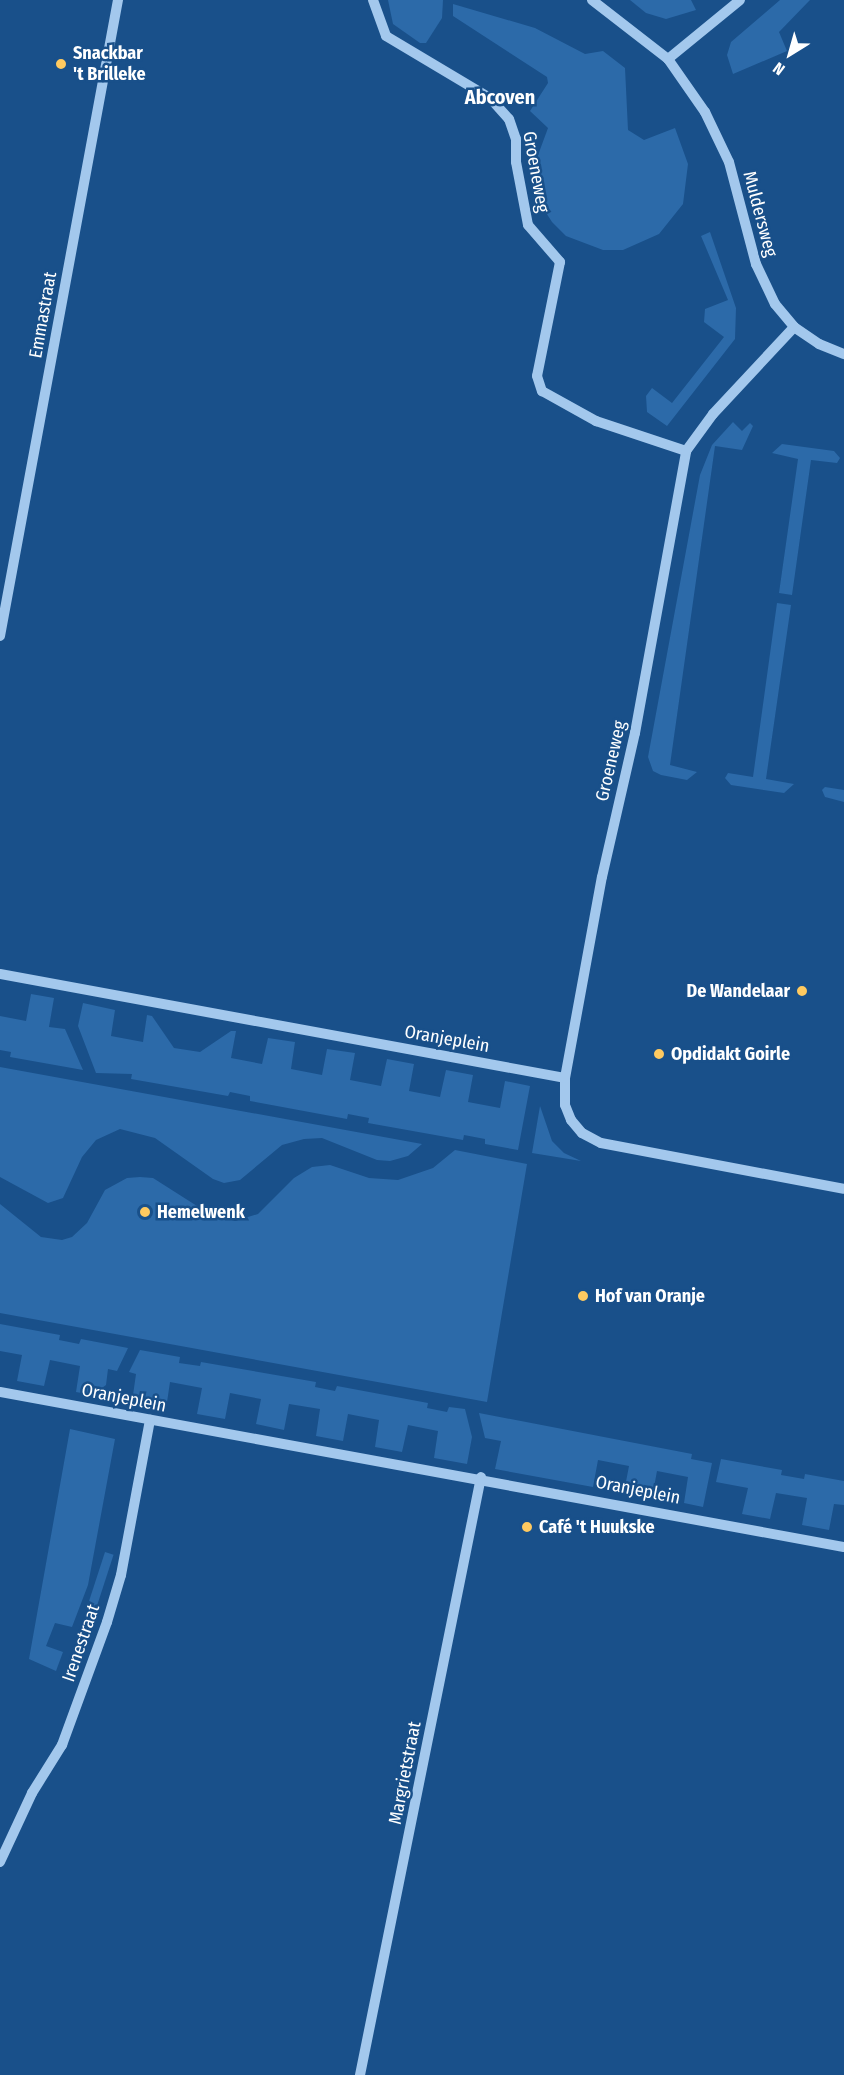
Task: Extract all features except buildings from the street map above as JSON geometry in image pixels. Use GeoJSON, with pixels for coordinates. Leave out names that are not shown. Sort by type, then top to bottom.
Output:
{"type":"FeatureCollection","features":[{"type":"Feature","properties":{"kind":"street","name":"Emmastraat"},"geometry":{"type":"LineString","coordinates":[[0,636],[118,0]]}},
{"type":"Feature","properties":{"kind":"street","name":"Groeneweg"},"geometry":{"type":"LineString","coordinates":[[373,0],[386,36],[490,98],[509,119],[516,139],[516,162],[528,225],[549,245],[560,262],[537,376],[542,391],[596,421],[686,451]]}},
{"type":"Feature","properties":{"kind":"street","name":"Muldersweg"},"geometry":{"type":"LineString","coordinates":[[592,0],[668,59],[705,112],[729,162],[756,264],[775,304],[794,327],[819,344],[844,354]]}},
{"type":"Feature","properties":{"kind":"street"},"geometry":{"type":"LineString","coordinates":[[668,59],[740,0]]}},
{"type":"Feature","properties":{"kind":"street","name":"Groeneweg"},"geometry":{"type":"LineString","coordinates":[[565,1078],[602,877],[635,733],[686,451],[713,414],[794,327]]}},
{"type":"Feature","properties":{"kind":"street","name":"Oranjeplein"},"geometry":{"type":"LineString","coordinates":[[0,974],[565,1078]]}},
{"type":"Feature","properties":{"kind":"street"},"geometry":{"type":"LineString","coordinates":[[565,1078],[565,1105],[571,1120],[582,1133],[601,1143],[844,1189]]}},
{"type":"Feature","properties":{"kind":"street","name":"Oranjeplein"},"geometry":{"type":"LineString","coordinates":[[0,1392],[481,1477],[844,1547]]}},
{"type":"Feature","properties":{"kind":"street","name":"Irenestraat"},"geometry":{"type":"LineString","coordinates":[[0,1862],[32,1793],[62,1745],[107,1622],[121,1575],[150,1420]]}},
{"type":"Feature","properties":{"kind":"street","name":"Margrietstraat"},"geometry":{"type":"LineString","coordinates":[[360,2075],[481,1477]]}},
{"type":"Feature","properties":{"kind":"shaded area"},"geometry":{"type":"Polygon","coordinates":[[[388,0],[443,0],[442,18],[426,43],[420,43],[393,24],[388,0]]]}},
{"type":"Feature","properties":{"kind":"shaded area"},"geometry":{"type":"Polygon","coordinates":[[[630,0],[691,0],[696,10],[666,19],[646,13],[630,0]]]}},
{"type":"Feature","properties":{"kind":"shaded area"},"geometry":{"type":"Polygon","coordinates":[[[780,0],[810,0],[779,32],[787,51],[733,74],[727,55],[731,42],[780,0]]]}},
{"type":"Feature","properties":{"kind":"shaded area"},"geometry":{"type":"Polygon","coordinates":[[[453,4],[535,28],[585,54],[603,51],[625,68],[628,130],[644,140],[675,128],[688,164],[683,204],[659,234],[623,250],[603,250],[566,236],[552,222],[541,205],[534,166],[548,128],[530,111],[548,83],[547,77],[453,16],[453,4]]]}},
{"type":"Feature","properties":{"kind":"shaded area"},"geometry":{"type":"Polygon","coordinates":[[[710,232],[736,308],[735,339],[667,426],[647,412],[646,396],[652,388],[672,403],[724,337],[704,322],[705,309],[728,300],[701,236],[710,232]]]}},
{"type":"Feature","properties":{"kind":"shaded area"},"geometry":{"type":"Polygon","coordinates":[[[733,422],[742,431],[750,423],[753,426],[742,450],[715,446],[670,765],[697,772],[687,780],[661,775],[653,771],[648,757],[700,475],[712,445],[733,422]]]}},
{"type":"Feature","properties":{"kind":"shaded area"},"geometry":{"type":"Polygon","coordinates":[[[782,444],[834,451],[840,458],[837,463],[811,460],[792,595],[779,593],[798,459],[772,453],[782,444]]]}},
{"type":"Feature","properties":{"kind":"shaded area"},"geometry":{"type":"Polygon","coordinates":[[[777,603],[791,605],[766,779],[794,784],[784,793],[731,785],[725,778],[728,773],[753,777],[777,603]]]}},
{"type":"Feature","properties":{"kind":"shaded area"},"geometry":{"type":"Polygon","coordinates":[[[825,787],[844,790],[844,802],[825,797],[822,790],[825,787]]]}},
{"type":"Feature","properties":{"kind":"shaded area"},"geometry":{"type":"Polygon","coordinates":[[[31,994],[54,998],[49,1027],[65,1029],[83,1070],[10,1057],[11,1052],[0,1050],[0,1016],[26,1021],[31,994]]]}},
{"type":"Feature","properties":{"kind":"shaded area"},"geometry":{"type":"Polygon","coordinates":[[[83,1003],[115,1010],[111,1036],[143,1042],[147,1015],[152,1016],[174,1048],[200,1052],[231,1031],[236,1031],[231,1058],[262,1064],[268,1038],[295,1042],[291,1069],[322,1075],[327,1049],[355,1053],[350,1080],[381,1086],[387,1059],[414,1064],[409,1091],[440,1097],[446,1070],[473,1075],[468,1102],[500,1108],[505,1081],[530,1086],[518,1150],[485,1144],[485,1139],[464,1135],[463,1140],[368,1123],[369,1118],[348,1114],[347,1119],[250,1101],[250,1096],[230,1092],[228,1096],[131,1079],[132,1074],[96,1073],[78,1026],[83,1003]]]}},
{"type":"Feature","properties":{"kind":"shaded area"},"geometry":{"type":"Polygon","coordinates":[[[0,1067],[422,1144],[408,1156],[390,1161],[377,1160],[322,1138],[304,1139],[282,1145],[240,1180],[224,1183],[213,1179],[155,1138],[120,1129],[96,1140],[82,1157],[63,1198],[48,1203],[0,1177],[0,1067]]]}},
{"type":"Feature","properties":{"kind":"shaded area"},"geometry":{"type":"Polygon","coordinates":[[[540,1106],[552,1141],[564,1153],[581,1161],[532,1153],[540,1106]]]}},
{"type":"Feature","properties":{"kind":"shaded area"},"geometry":{"type":"Polygon","coordinates":[[[455,1150],[527,1164],[487,1402],[0,1313],[0,1204],[41,1237],[62,1240],[72,1237],[87,1223],[105,1190],[127,1178],[140,1177],[153,1178],[208,1213],[235,1221],[258,1214],[294,1178],[312,1167],[330,1165],[369,1178],[398,1180],[433,1168],[455,1150]]]}},
{"type":"Feature","properties":{"kind":"shaded area"},"geometry":{"type":"Polygon","coordinates":[[[0,1324],[60,1335],[59,1340],[79,1344],[81,1339],[128,1348],[117,1371],[108,1369],[106,1385],[92,1395],[76,1392],[80,1366],[50,1360],[44,1386],[17,1381],[22,1355],[0,1351],[0,1324]]]}},
{"type":"Feature","properties":{"kind":"shaded area"},"geometry":{"type":"Polygon","coordinates":[[[140,1350],[180,1357],[179,1363],[200,1366],[201,1362],[316,1382],[315,1387],[335,1391],[337,1386],[428,1403],[427,1408],[447,1412],[449,1407],[465,1409],[472,1437],[467,1464],[434,1458],[438,1431],[408,1425],[402,1452],[375,1447],[379,1420],[348,1414],[343,1441],[316,1436],[320,1409],[289,1404],[284,1430],[256,1424],[261,1399],[230,1393],[225,1419],[197,1414],[202,1388],[170,1382],[166,1409],[132,1402],[136,1374],[129,1372],[140,1350]]]}},
{"type":"Feature","properties":{"kind":"shaded area"},"geometry":{"type":"Polygon","coordinates":[[[479,1413],[692,1454],[691,1459],[712,1463],[703,1507],[684,1503],[688,1477],[657,1471],[652,1498],[624,1492],[629,1466],[598,1460],[593,1487],[495,1469],[501,1441],[485,1438],[479,1413]]]}},
{"type":"Feature","properties":{"kind":"shaded area"},"geometry":{"type":"Polygon","coordinates":[[[70,1429],[115,1439],[88,1585],[72,1627],[55,1623],[46,1646],[63,1652],[56,1671],[29,1659],[70,1429]]]}},
{"type":"Feature","properties":{"kind":"shaded area"},"geometry":{"type":"Polygon","coordinates":[[[721,1459],[782,1470],[781,1475],[804,1479],[805,1474],[844,1481],[844,1505],[834,1504],[829,1530],[802,1525],[807,1498],[776,1493],[770,1519],[742,1514],[748,1488],[716,1482],[721,1459]]]}},
{"type":"Feature","properties":{"kind":"shaded area"},"geometry":{"type":"Polygon","coordinates":[[[105,1552],[114,1555],[95,1613],[86,1610],[105,1552]]]}},
{"type":"Feature","properties":{"kind":"place","name":"Snackbar 't Brilleke"},"geometry":{"type":"Point","coordinates":[61,64]}},
{"type":"Feature","properties":{"kind":"place","name":"De Wandelaar"},"geometry":{"type":"Point","coordinates":[802,991]}},
{"type":"Feature","properties":{"kind":"place","name":"Opdidakt Goirle"},"geometry":{"type":"Point","coordinates":[659,1054]}},
{"type":"Feature","properties":{"kind":"place","name":"Hemelwenk"},"geometry":{"type":"Point","coordinates":[145,1212]}},
{"type":"Feature","properties":{"kind":"place","name":"Hof van Oranje"},"geometry":{"type":"Point","coordinates":[583,1296]}},
{"type":"Feature","properties":{"kind":"place","name":"Café 't Huukske"},"geometry":{"type":"Point","coordinates":[527,1527]}},
{"type":"Feature","properties":{"kind":"district","name":"Abcoven"},"geometry":{"type":"Point","coordinates":[500,97]}}]}
